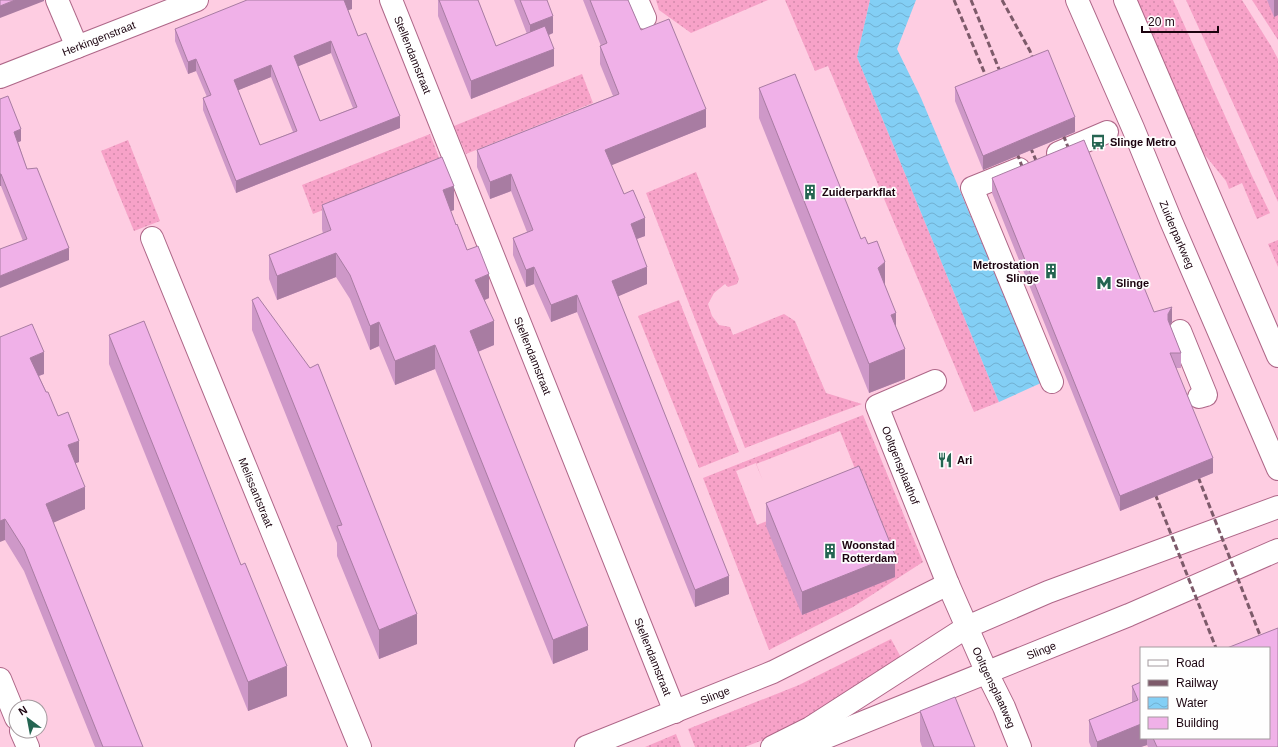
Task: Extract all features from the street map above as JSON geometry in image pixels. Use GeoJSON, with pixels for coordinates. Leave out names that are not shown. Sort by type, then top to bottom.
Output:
{"type":"FeatureCollection","features":[{"type":"Feature","properties":{"kind":"street"},"geometry":{"type":"LineString","coordinates":[[57,0],[77,47]]}},
{"type":"Feature","properties":{"kind":"street","name":"Herkingenstraat"},"geometry":{"type":"LineString","coordinates":[[0,77],[197,0]]}},
{"type":"Feature","properties":{"kind":"street","name":"Stellendamstraat"},"geometry":{"type":"LineString","coordinates":[[390,0],[675,712]]}},
{"type":"Feature","properties":{"kind":"street","name":"Zuiderparkweg"},"geometry":{"type":"LineString","coordinates":[[1077,0],[1278,470]]}},
{"type":"Feature","properties":{"kind":"street"},"geometry":{"type":"LineString","coordinates":[[1125,0],[1278,356]]}},
{"type":"Feature","properties":{"kind":"street"},"geometry":{"type":"LineString","coordinates":[[1052,382],[972,188],[1108,132]]}},
{"type":"Feature","properties":{"kind":"street","name":"Melissantstraat"},"geometry":{"type":"LineString","coordinates":[[152,238],[360,747]]}},
{"type":"Feature","properties":{"kind":"street"},"geometry":{"type":"LineString","coordinates":[[1180,331],[1206,395],[1199,397]]}},
{"type":"Feature","properties":{"kind":"street","name":"Ooltgensplaathof"},"geometry":{"type":"LineString","coordinates":[[935,381],[877,406],[894,445],[948,584]]}},
{"type":"Feature","properties":{"kind":"street"},"geometry":{"type":"LineString","coordinates":[[772,747],[810,728],[967,628],[1048,592],[1278,507]]}},
{"type":"Feature","properties":{"kind":"street","name":"Slinge"},"geometry":{"type":"LineString","coordinates":[[802,747],[1129,615],[1278,550]]}},
{"type":"Feature","properties":{"kind":"street"},"geometry":{"type":"LineString","coordinates":[[948,584],[967,628]]}},
{"type":"Feature","properties":{"kind":"street","name":"Slinge"},"geometry":{"type":"LineString","coordinates":[[586,747],[773,672],[948,584]]}},
{"type":"Feature","properties":{"kind":"street","name":"Ooltgensplaatweg"},"geometry":{"type":"LineString","coordinates":[[967,628],[1004,707],[1020,747]]}},
{"type":"Feature","properties":{"kind":"street"},"geometry":{"type":"LineString","coordinates":[[0,679],[8,699]]}},
{"type":"Feature","properties":{"kind":"shaded area"},"geometry":{"type":"Polygon","coordinates":[[[656,0],[768,0],[691,33],[659,10],[656,0]]]}},
{"type":"Feature","properties":{"kind":"shaded area"},"geometry":{"type":"Polygon","coordinates":[[[785,0],[870,0],[857,57],[999,402],[974,412],[828,66],[815,71],[785,0]]]}},
{"type":"Feature","properties":{"kind":"shaded area"},"geometry":{"type":"Polygon","coordinates":[[[1135,0],[1173,0],[1270,213],[1257,219],[1242,183],[1229,189],[1226,181],[1200,149],[1135,0]]]}},
{"type":"Feature","properties":{"kind":"shaded area"},"geometry":{"type":"Polygon","coordinates":[[[1186,0],[1242,0],[1278,59],[1278,202],[1186,0]]]}},
{"type":"Feature","properties":{"kind":"shaded area"},"geometry":{"type":"Polygon","coordinates":[[[1252,0],[1267,0],[1278,15],[1278,40],[1252,0]]]}},
{"type":"Feature","properties":{"kind":"shaded area"},"geometry":{"type":"Polygon","coordinates":[[[582,74],[593,103],[466,154],[454,126],[582,74]]]}},
{"type":"Feature","properties":{"kind":"shaded area"},"geometry":{"type":"Polygon","coordinates":[[[430,134],[441,163],[313,214],[302,185],[430,134]]]}},
{"type":"Feature","properties":{"kind":"shaded area"},"geometry":{"type":"Polygon","coordinates":[[[128,140],[160,221],[134,231],[101,151],[128,140]]]}},
{"type":"Feature","properties":{"kind":"shaded area"},"geometry":{"type":"Polygon","coordinates":[[[696,172],[739,279],[737,284],[728,287],[725,284],[714,293],[708,304],[712,316],[719,325],[730,327],[733,335],[784,314],[795,321],[826,393],[862,404],[745,448],[646,193],[696,172]]]}},
{"type":"Feature","properties":{"kind":"shaded area"},"geometry":{"type":"Polygon","coordinates":[[[1278,240],[1278,267],[1268,244],[1278,240]]]}},
{"type":"Feature","properties":{"kind":"shaded area"},"geometry":{"type":"Polygon","coordinates":[[[679,300],[739,452],[699,468],[638,316],[679,300]]]}},
{"type":"Feature","properties":{"kind":"shaded area"},"geometry":{"type":"Polygon","coordinates":[[[863,415],[923,562],[853,607],[769,650],[703,478],[863,415]],[[840,431],[736,471],[757,525],[861,484],[840,431]]]}},
{"type":"Feature","properties":{"kind":"shaded area"},"geometry":{"type":"Polygon","coordinates":[[[891,639],[904,663],[795,727],[745,747],[695,747],[688,729],[799,685],[891,639]]]}},
{"type":"Feature","properties":{"kind":"shaded area"},"geometry":{"type":"Polygon","coordinates":[[[676,734],[681,747],[645,747],[676,734]]]}},
{"type":"Feature","properties":{"kind":"water"},"geometry":{"type":"Polygon","coordinates":[[[870,0],[916,0],[897,49],[921,98],[1041,383],[999,402],[857,57],[870,0]]]}},
{"type":"Feature","properties":{"kind":"building"},"geometry":{"type":"Polygon","coordinates":[[[0,0],[15,0],[0,6],[0,0]]]}},
{"type":"Feature","properties":{"kind":"building"},"geometry":{"type":"Polygon","coordinates":[[[247,0],[344,0],[358,36],[366,33],[400,116],[236,181],[203,98],[211,95],[196,59],[188,62],[175,29],[247,0]],[[331,41],[294,56],[320,121],[357,107],[331,41]],[[271,65],[234,80],[260,145],[297,131],[271,65]]]}},
{"type":"Feature","properties":{"kind":"building"},"geometry":{"type":"Polygon","coordinates":[[[439,0],[478,0],[496,46],[545,26],[554,49],[471,81],[439,0]]]}},
{"type":"Feature","properties":{"kind":"building"},"geometry":{"type":"Polygon","coordinates":[[[520,0],[547,0],[553,16],[530,25],[520,0]]]}},
{"type":"Feature","properties":{"kind":"building"},"geometry":{"type":"Polygon","coordinates":[[[590,0],[628,0],[641,30],[669,19],[706,109],[605,150],[624,194],[633,190],[645,218],[631,224],[647,267],[612,281],[729,576],[695,590],[577,295],[551,305],[534,267],[526,270],[513,238],[533,230],[511,174],[490,182],[477,150],[619,94],[600,46],[607,43],[590,0]]]}},
{"type":"Feature","properties":{"kind":"building"},"geometry":{"type":"Polygon","coordinates":[[[1048,50],[1075,117],[983,156],[955,87],[1048,50]]]}},
{"type":"Feature","properties":{"kind":"building","name":"Zuiderparkflat"},"geometry":{"type":"Polygon","coordinates":[[[795,74],[861,239],[865,237],[868,244],[877,241],[885,262],[878,268],[896,313],[891,315],[905,349],[869,364],[759,88],[795,74]]]}},
{"type":"Feature","properties":{"kind":"building"},"geometry":{"type":"Polygon","coordinates":[[[8,96],[21,129],[14,132],[27,169],[37,168],[69,248],[0,276],[0,249],[27,239],[0,174],[0,99],[8,96]]]}},
{"type":"Feature","properties":{"kind":"building"},"geometry":{"type":"Polygon","coordinates":[[[1084,140],[1154,312],[1172,307],[1168,314],[1168,320],[1181,353],[1170,353],[1213,458],[1120,496],[992,178],[1084,140]]]}},
{"type":"Feature","properties":{"kind":"building"},"geometry":{"type":"Polygon","coordinates":[[[442,157],[454,186],[443,190],[456,225],[457,224],[467,250],[478,246],[489,274],[475,280],[494,321],[470,331],[588,626],[553,640],[435,345],[395,361],[379,322],[370,326],[350,275],[336,253],[277,276],[269,255],[331,230],[322,205],[442,157]]]}},
{"type":"Feature","properties":{"kind":"building"},"geometry":{"type":"Polygon","coordinates":[[[258,297],[310,368],[318,364],[417,614],[379,630],[337,526],[342,525],[252,300],[258,297]]]}},
{"type":"Feature","properties":{"kind":"building"},"geometry":{"type":"Polygon","coordinates":[[[144,321],[241,565],[245,563],[287,666],[248,682],[109,335],[144,321]]]}},
{"type":"Feature","properties":{"kind":"building"},"geometry":{"type":"Polygon","coordinates":[[[32,324],[44,352],[30,358],[46,392],[48,392],[58,416],[68,412],[79,441],[68,445],[85,487],[46,504],[143,747],[103,747],[24,549],[5,519],[0,521],[0,337],[32,324]]]}},
{"type":"Feature","properties":{"kind":"building","name":"Woonstad Rotterdam"},"geometry":{"type":"Polygon","coordinates":[[[859,466],[895,555],[802,592],[766,503],[859,466]]]}},
{"type":"Feature","properties":{"kind":"building"},"geometry":{"type":"Polygon","coordinates":[[[1278,628],[1278,747],[1157,747],[1153,739],[1270,739],[1270,647],[1230,647],[1278,628]]]}},
{"type":"Feature","properties":{"kind":"building"},"geometry":{"type":"Polygon","coordinates":[[[1140,682],[1140,724],[1097,742],[1089,720],[1138,700],[1132,686],[1140,682]]]}},
{"type":"Feature","properties":{"kind":"building"},"geometry":{"type":"Polygon","coordinates":[[[955,697],[975,747],[934,747],[920,711],[955,697]]]}},
{"type":"Feature","properties":{"kind":"railway"},"geometry":{"type":"LineString","coordinates":[[954,0],[990,86]]}},
{"type":"Feature","properties":{"kind":"railway"},"geometry":{"type":"LineString","coordinates":[[971,0],[1003,79]]}},
{"type":"Feature","properties":{"kind":"railway"},"geometry":{"type":"LineString","coordinates":[[1002,0],[1030,51],[1036,66]]}},
{"type":"Feature","properties":{"kind":"railway"},"geometry":{"type":"LineString","coordinates":[[1060,127],[1072,157]]}},
{"type":"Feature","properties":{"kind":"railway"},"geometry":{"type":"LineString","coordinates":[[1027,139],[1040,170]]}},
{"type":"Feature","properties":{"kind":"railway"},"geometry":{"type":"LineString","coordinates":[[1014,145],[1026,177]]}},
{"type":"Feature","properties":{"kind":"railway"},"geometry":{"type":"LineString","coordinates":[[1195,469],[1265,647]]}},
{"type":"Feature","properties":{"kind":"railway"},"geometry":{"type":"LineString","coordinates":[[1152,486],[1216,647]]}},
{"type":"Feature","properties":{"kind":"place","name":"Slinge Metro"},"geometry":{"type":"Point","coordinates":[1098,142]}},
{"type":"Feature","properties":{"kind":"place","name":"Zuiderparkflat"},"geometry":{"type":"Point","coordinates":[810,192]}},
{"type":"Feature","properties":{"kind":"place","name":"Metrostation Slinge"},"geometry":{"type":"Point","coordinates":[1051,271]}},
{"type":"Feature","properties":{"kind":"place","name":"Slinge"},"geometry":{"type":"Point","coordinates":[1104,283]}},
{"type":"Feature","properties":{"kind":"place","name":"Ari"},"geometry":{"type":"Point","coordinates":[945,460]}},
{"type":"Feature","properties":{"kind":"place","name":"Woonstad Rotterdam"},"geometry":{"type":"Point","coordinates":[830,551]}}]}
